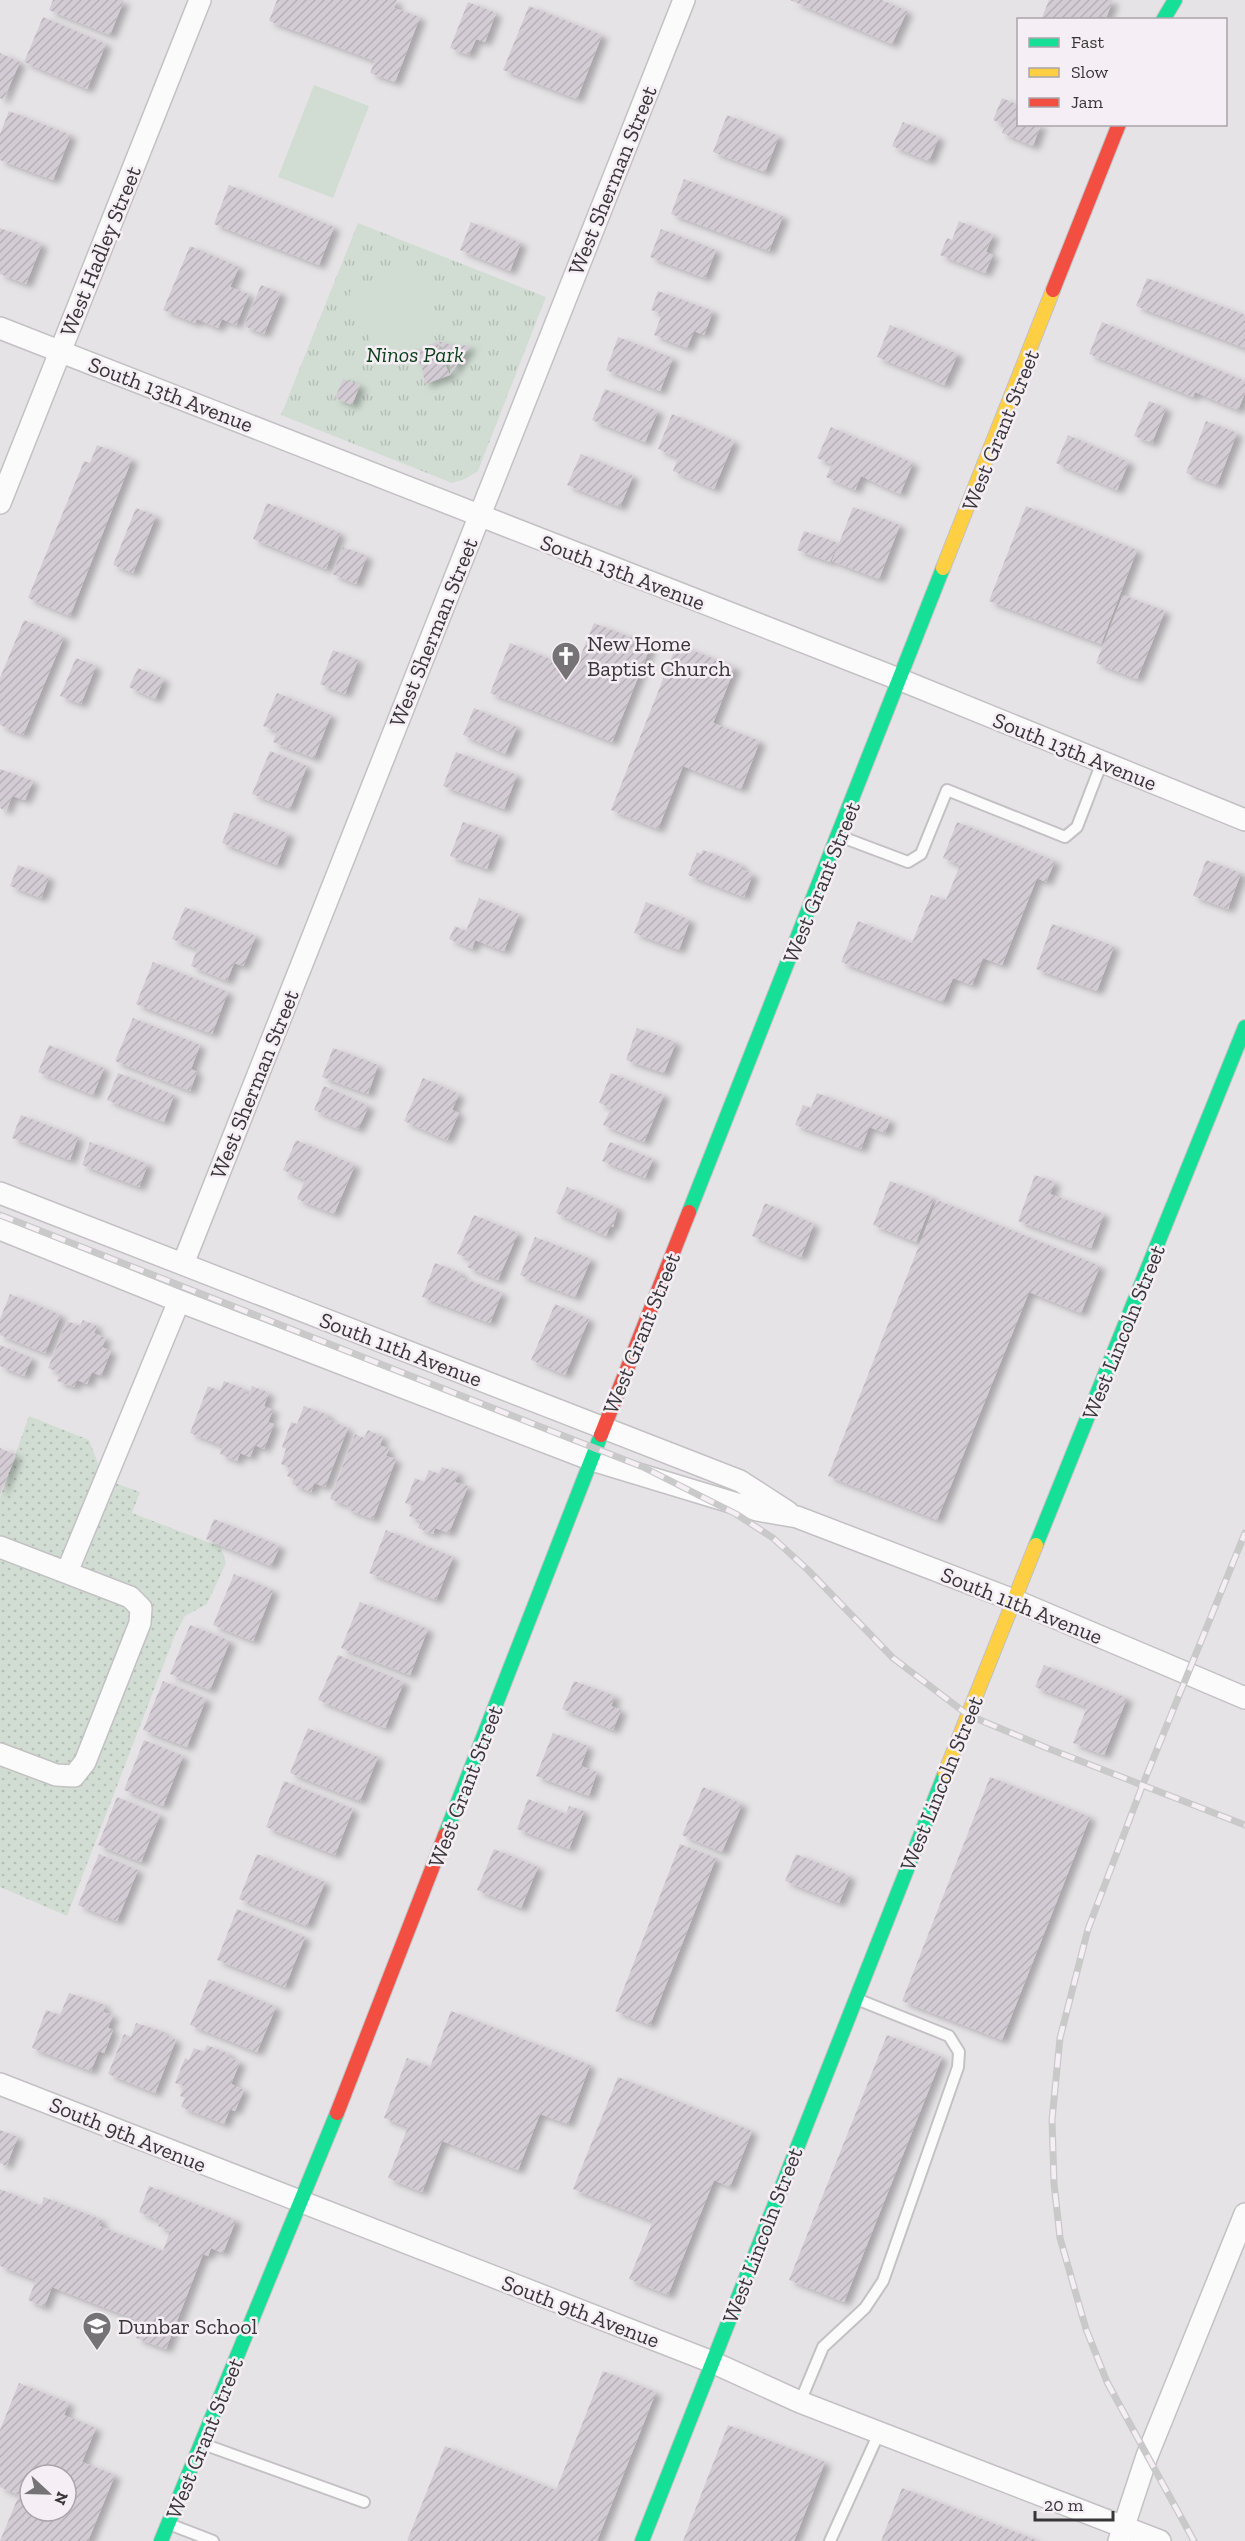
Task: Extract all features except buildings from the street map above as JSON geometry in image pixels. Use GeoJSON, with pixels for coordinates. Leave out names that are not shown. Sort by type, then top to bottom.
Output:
{"type":"FeatureCollection","features":[{"type":"Feature","properties":{"kind":"main road"},"geometry":{"type":"LineString","coordinates":[[1164,18],[1175,0]]}},
{"type":"Feature","properties":{"kind":"main road","name":"West Grant Street"},"geometry":{"type":"LineString","coordinates":[[161,2541],[302,2202],[604,1428],[1118,126]]}},
{"type":"Feature","properties":{"kind":"main road","name":"West Lincoln Street"},"geometry":{"type":"LineString","coordinates":[[642,2541],[856,1998],[1245,1027]]}},
{"type":"Feature","properties":{"kind":"street","name":"West Hadley Street"},"geometry":{"type":"LineString","coordinates":[[0,503],[200,0]]}},
{"type":"Feature","properties":{"kind":"street","name":"West Sherman Street"},"geometry":{"type":"LineString","coordinates":[[183,1264],[684,0]]}},
{"type":"Feature","properties":{"kind":"street","name":"South 13th Avenue"},"geometry":{"type":"LineString","coordinates":[[0,328],[901,680],[1245,820]]}},
{"type":"Feature","properties":{"kind":"street","name":"South 11th Avenue"},"geometry":{"type":"LineString","coordinates":[[0,1193],[740,1481],[796,1517]]}},
{"type":"Feature","properties":{"kind":"street","name":"South 11th Avenue"},"geometry":{"type":"LineString","coordinates":[[0,1228],[178,1301],[592,1460],[757,1510],[796,1517],[1016,1601],[1245,1698]]}},
{"type":"Feature","properties":{"kind":"street"},"geometry":{"type":"LineString","coordinates":[[67,1572],[178,1301]]}},
{"type":"Feature","properties":{"kind":"street"},"geometry":{"type":"LineString","coordinates":[[0,1547],[130,1597],[141,1608],[140,1623],[85,1762],[74,1776],[56,1775],[0,1754]]}},
{"type":"Feature","properties":{"kind":"street","name":"South 9th Avenue"},"geometry":{"type":"LineString","coordinates":[[0,2084],[712,2362],[800,2402],[1122,2534],[1160,2541]]}},
{"type":"Feature","properties":{"kind":"street"},"geometry":{"type":"LineString","coordinates":[[1122,2534],[1147,2456],[1245,2214]]}},
{"type":"Feature","properties":{"kind":"lane"},"geometry":{"type":"LineString","coordinates":[[839,836],[908,862],[921,854],[947,790],[1065,837],[1077,827],[1102,762]]}},
{"type":"Feature","properties":{"kind":"lane"},"geometry":{"type":"LineString","coordinates":[[800,2402],[823,2347],[865,2308],[883,2281],[958,2067],[959,2052],[949,2036],[856,1998]]}},
{"type":"Feature","properties":{"kind":"lane"},"geometry":{"type":"LineString","coordinates":[[830,2541],[879,2433]]}},
{"type":"Feature","properties":{"kind":"lane"},"geometry":{"type":"LineString","coordinates":[[201,2443],[364,2502]]}},
{"type":"Feature","properties":{"kind":"lane"},"geometry":{"type":"LineString","coordinates":[[168,2524],[213,2541]]}},
{"type":"Feature","properties":{"kind":"green space"},"geometry":{"type":"Polygon","coordinates":[[[314,85],[369,106],[333,198],[278,177],[314,85]]]}},
{"type":"Feature","properties":{"kind":"green space","name":"Ninos Park"},"geometry":{"type":"Polygon","coordinates":[[[358,223],[546,297],[478,471],[465,479],[452,483],[281,415],[358,223]]]}},
{"type":"Feature","properties":{"kind":"green space"},"geometry":{"type":"Polygon","coordinates":[[[414,264],[443,327],[378,357],[349,293],[414,264]]]}},
{"type":"Feature","properties":{"kind":"green space"},"geometry":{"type":"Polygon","coordinates":[[[29,1416],[89,1440],[104,1479],[140,1492],[132,1513],[221,1547],[226,1563],[207,1604],[185,1616],[175,1635],[67,1916],[0,1887],[0,1497],[29,1416]]]}},
{"type":"Feature","properties":{"kind":"railway"},"geometry":{"type":"LineString","coordinates":[[0,1215],[643,1467],[736,1514],[773,1538],[808,1570],[893,1658],[968,1715],[1245,1825]]}},
{"type":"Feature","properties":{"kind":"railway"},"geometry":{"type":"LineString","coordinates":[[1194,2541],[1107,2382],[1086,2329],[1060,2238],[1054,2183],[1052,2120],[1060,2038],[1088,1929],[1143,1784],[1245,1533]]}},
{"type":"Feature","properties":{"kind":"traffic: fast"},"geometry":{"type":"LineString","coordinates":[[1164,18],[1175,0]]}},
{"type":"Feature","properties":{"kind":"traffic: fast"},"geometry":{"type":"LineString","coordinates":[[689,1212],[943,568]]}},
{"type":"Feature","properties":{"kind":"traffic: fast"},"geometry":{"type":"LineString","coordinates":[[1036,1545],[1245,1027]]}},
{"type":"Feature","properties":{"kind":"traffic: fast"},"geometry":{"type":"LineString","coordinates":[[445,1835],[601,1435]]}},
{"type":"Feature","properties":{"kind":"traffic: fast"},"geometry":{"type":"LineString","coordinates":[[642,2541],[945,1773]]}},
{"type":"Feature","properties":{"kind":"traffic: fast"},"geometry":{"type":"LineString","coordinates":[[161,2541],[337,2113]]}},
{"type":"Feature","properties":{"kind":"traffic: slow"},"geometry":{"type":"LineString","coordinates":[[943,568],[1053,290]]}},
{"type":"Feature","properties":{"kind":"traffic: slow"},"geometry":{"type":"LineString","coordinates":[[945,1773],[1036,1545]]}},
{"type":"Feature","properties":{"kind":"traffic: jam"},"geometry":{"type":"LineString","coordinates":[[1053,290],[1118,126]]}},
{"type":"Feature","properties":{"kind":"traffic: jam"},"geometry":{"type":"LineString","coordinates":[[601,1435],[689,1212]]}},
{"type":"Feature","properties":{"kind":"traffic: jam"},"geometry":{"type":"LineString","coordinates":[[337,2113],[445,1835]]}},
{"type":"Feature","properties":{"kind":"place","name":"New Home Baptist Church"},"geometry":{"type":"Point","coordinates":[566,682]}},
{"type":"Feature","properties":{"kind":"place","name":"Dunbar School"},"geometry":{"type":"Point","coordinates":[97,2352]}}]}
